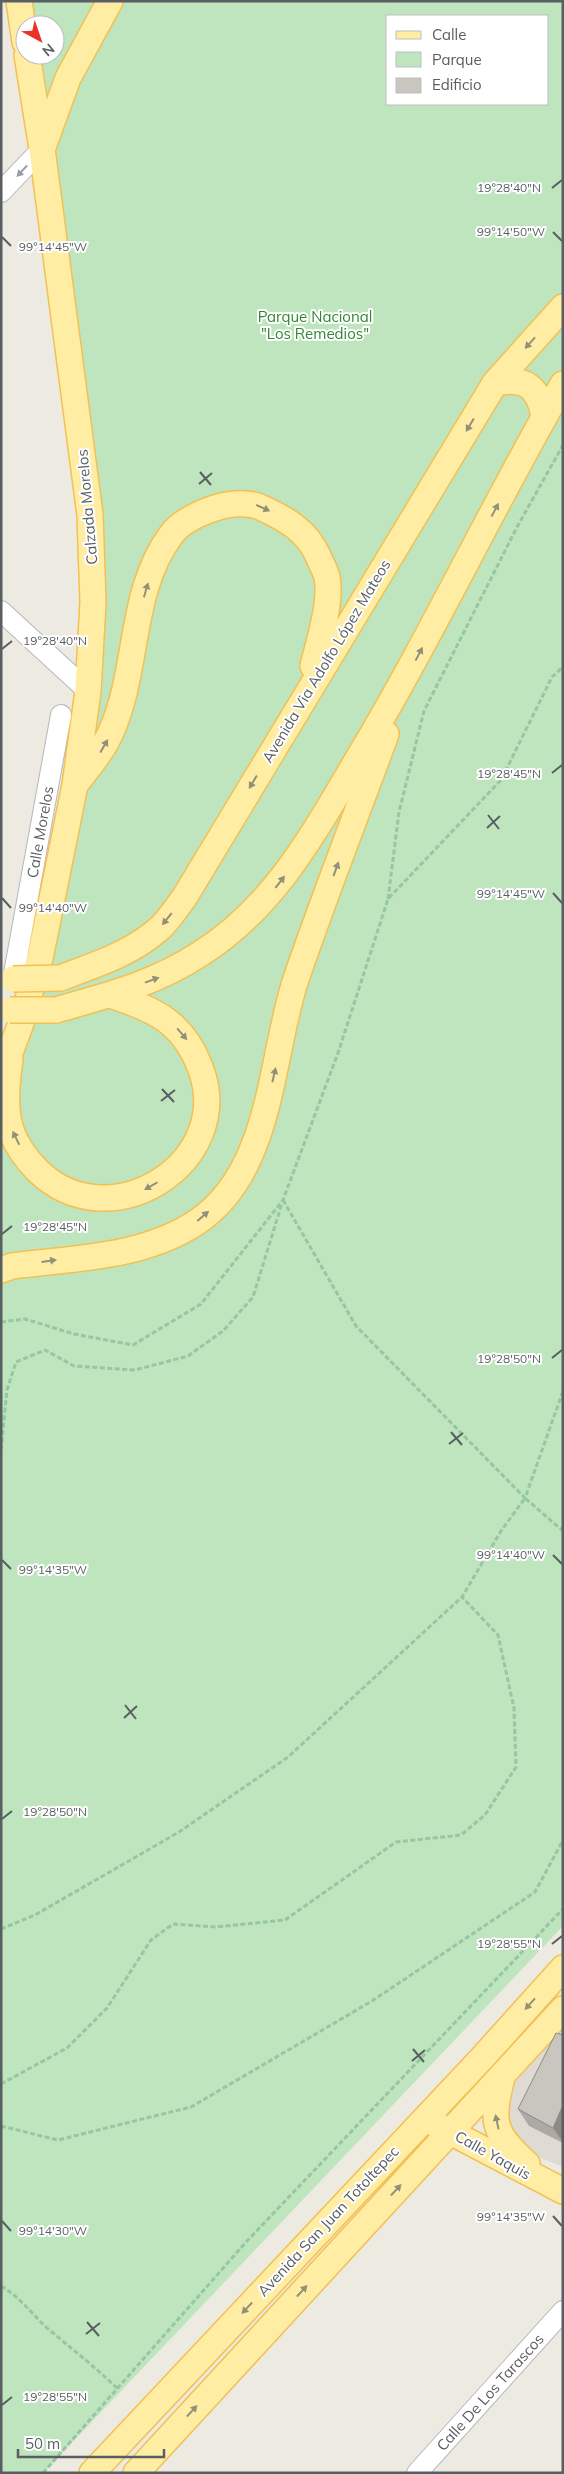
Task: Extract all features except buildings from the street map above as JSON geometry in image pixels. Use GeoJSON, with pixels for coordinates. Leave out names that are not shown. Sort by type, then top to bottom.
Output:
{"type":"FeatureCollection","features":[{"type":"Feature","properties":{"kind":"main road"},"geometry":{"type":"LineString","coordinates":[[19,1],[21,15]]}},
{"type":"Feature","properties":{"kind":"main road"},"geometry":{"type":"LineString","coordinates":[[42,149],[68,78],[110,1]]}},
{"type":"Feature","properties":{"kind":"main road","name":"Calzada Morelos"},"geometry":{"type":"LineString","coordinates":[[1,1077],[22,1023],[40,958],[75,785],[88,691],[93,602],[90,515],[42,149],[29,65]]}},
{"type":"Feature","properties":{"kind":"main road","name":"Avenida Via Adolfo López Mateos"},"geometry":{"type":"LineString","coordinates":[[7,977],[60,978],[132,949],[161,928],[184,898],[495,383],[563,307]]}},
{"type":"Feature","properties":{"kind":"main road"},"geometry":{"type":"LineString","coordinates":[[495,383],[512,380],[529,386],[541,399],[544,416]]}},
{"type":"Feature","properties":{"kind":"main road"},"geometry":{"type":"LineString","coordinates":[[5,1009],[56,1010],[110,995],[159,978],[202,954],[238,926],[273,891],[301,856],[406,679],[544,416],[563,384]]}},
{"type":"Feature","properties":{"kind":"main road"},"geometry":{"type":"LineString","coordinates":[[75,785],[98,756],[111,732],[121,703],[145,593],[156,560],[172,533],[195,515],[224,504],[255,505],[286,518],[312,542],[327,578],[325,612],[305,695]]}},
{"type":"Feature","properties":{"kind":"main road"},"geometry":{"type":"LineString","coordinates":[[1,1270],[12,1266],[127,1251],[163,1240],[198,1221],[226,1195],[246,1165],[265,1115],[296,981],[406,679]]}},
{"type":"Feature","properties":{"kind":"main road"},"geometry":{"type":"LineString","coordinates":[[10,1054],[6,1093],[10,1127],[25,1157],[49,1181],[80,1195],[114,1198],[147,1190],[175,1171],[196,1144],[206,1112],[205,1078],[192,1047],[171,1021],[141,1005],[110,995]]}},
{"type":"Feature","properties":{"kind":"main road","name":"Avenida San Juan Totoltepec"},"geometry":{"type":"LineString","coordinates":[[92,2473],[563,1968]]}},
{"type":"Feature","properties":{"kind":"main road","name":"Avenida San Juan Totoltepec"},"geometry":{"type":"LineString","coordinates":[[136,2473],[563,2009]]}},
{"type":"Feature","properties":{"kind":"main road"},"geometry":{"type":"LineString","coordinates":[[502,2075],[494,2109],[499,2133],[508,2147],[556,2188]]}},
{"type":"Feature","properties":{"kind":"main road","name":"Calle Yaquis"},"geometry":{"type":"LineString","coordinates":[[424,2119],[556,2188]]}},
{"type":"Feature","properties":{"kind":"street"},"geometry":{"type":"LineString","coordinates":[[1,192],[42,149]]}},
{"type":"Feature","properties":{"kind":"street"},"geometry":{"type":"LineString","coordinates":[[1,611],[88,691]]}},
{"type":"Feature","properties":{"kind":"street","name":"Calle Morelos"},"geometry":{"type":"LineString","coordinates":[[7,977],[61,715]]}},
{"type":"Feature","properties":{"kind":"street","name":"Calle De Los Tarascos"},"geometry":{"type":"LineString","coordinates":[[417,2473],[563,2311]]}},
{"type":"Feature","properties":{"kind":"path"},"geometry":{"type":"LineString","coordinates":[[1,1450],[7,1390],[16,1362],[45,1350],[74,1366],[135,1370],[188,1356],[223,1331],[252,1297],[283,1200],[338,1053],[388,900],[399,812],[424,711],[517,527],[563,446]]}},
{"type":"Feature","properties":{"kind":"path"},"geometry":{"type":"LineString","coordinates":[[388,900],[501,780],[552,677],[563,667]]}},
{"type":"Feature","properties":{"kind":"path"},"geometry":{"type":"LineString","coordinates":[[1,1322],[25,1319],[74,1334],[133,1345],[201,1304],[283,1200]]}},
{"type":"Feature","properties":{"kind":"path"},"geometry":{"type":"LineString","coordinates":[[283,1200],[356,1326],[525,1498],[563,1531]]}},
{"type":"Feature","properties":{"kind":"path"},"geometry":{"type":"LineString","coordinates":[[1,1930],[35,1915],[179,1832],[288,1757],[462,1597],[501,1531],[525,1498],[563,1391]]}},
{"type":"Feature","properties":{"kind":"path"},"geometry":{"type":"LineString","coordinates":[[1,2084],[67,2048],[107,2008],[151,1940],[173,1924],[216,1927],[285,1920],[396,1842],[461,1835],[484,1815],[516,1767],[514,1708],[498,1635],[462,1597]]}},
{"type":"Feature","properties":{"kind":"path"},"geometry":{"type":"LineString","coordinates":[[1,2126],[58,2140],[191,2107],[372,2001],[535,1892],[563,1840]]}},
{"type":"Feature","properties":{"kind":"path"},"geometry":{"type":"LineString","coordinates":[[42,2473],[247,2241],[563,1909]]}},
{"type":"Feature","properties":{"kind":"path"},"geometry":{"type":"LineString","coordinates":[[1,2286],[17,2295],[46,2327],[85,2357],[118,2389]]}},
{"type":"Feature","properties":{"kind":"shaded area"},"geometry":{"type":"Polygon","coordinates":[[[563,2028],[563,2167],[528,2153],[511,2128],[507,2107],[512,2084],[563,2028]]]}},
{"type":"Feature","properties":{"kind":"green space","name":"Parque Nacional \"Los Remedios\""},"geometry":{"type":"Polygon","coordinates":[[[22,1],[563,1],[563,1926],[43,2473],[1,2473],[1,1092],[56,931],[103,660],[30,65],[65,65],[65,15],[24,15],[22,1]]]}}]}
